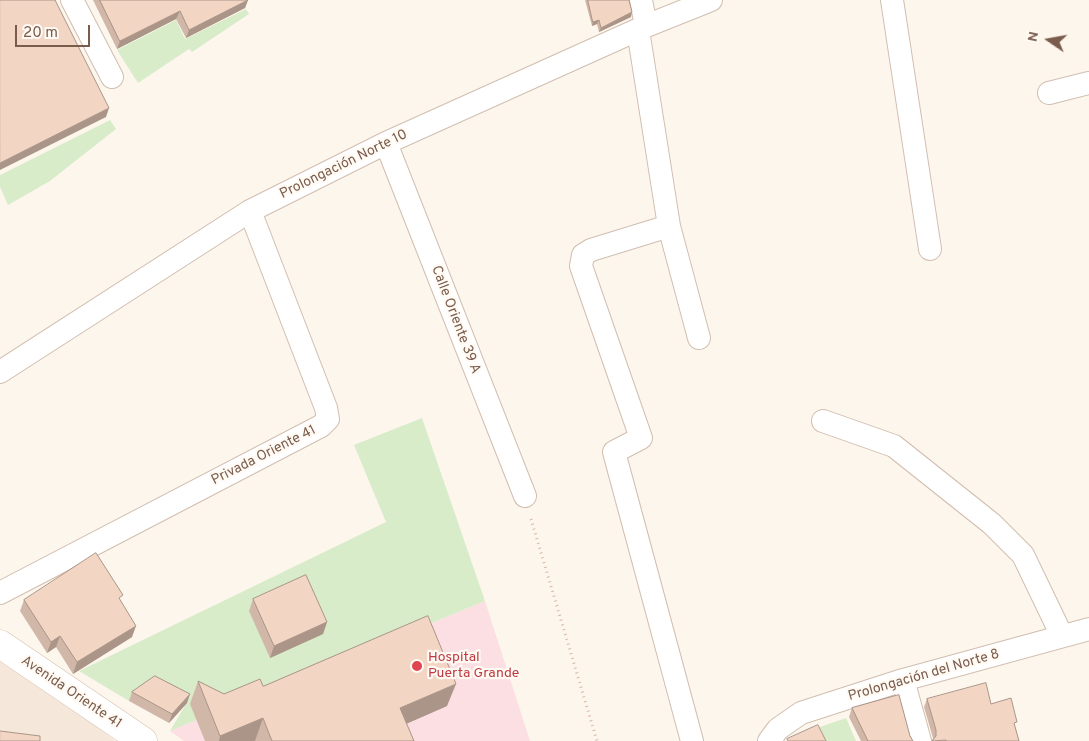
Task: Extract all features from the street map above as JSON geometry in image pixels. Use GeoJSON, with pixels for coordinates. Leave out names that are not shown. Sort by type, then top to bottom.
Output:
{"type":"FeatureCollection","features":[{"type":"Feature","properties":{"kind":"street"},"geometry":{"type":"LineString","coordinates":[[72,0],[112,77]]}},
{"type":"Feature","properties":{"kind":"street"},"geometry":{"type":"LineString","coordinates":[[641,0],[642,28],[668,226],[698,338]]}},
{"type":"Feature","properties":{"kind":"street","name":"Prolongación Norte 10"},"geometry":{"type":"LineString","coordinates":[[0,372],[250,210],[386,143],[642,28],[711,0]]}},
{"type":"Feature","properties":{"kind":"street"},"geometry":{"type":"LineString","coordinates":[[892,0],[930,249]]}},
{"type":"Feature","properties":{"kind":"street"},"geometry":{"type":"LineString","coordinates":[[1048,93],[1089,83]]}},
{"type":"Feature","properties":{"kind":"street","name":"Calle Oriente 39 A"},"geometry":{"type":"LineString","coordinates":[[386,143],[524,496]]}},
{"type":"Feature","properties":{"kind":"street","name":"Privada Oriente 41"},"geometry":{"type":"LineString","coordinates":[[0,593],[321,426],[328,418],[326,408],[250,210]]}},
{"type":"Feature","properties":{"kind":"street"},"geometry":{"type":"LineString","coordinates":[[668,226],[591,250],[583,256],[581,266],[641,438],[614,452],[692,741]]}},
{"type":"Feature","properties":{"kind":"street"},"geometry":{"type":"LineString","coordinates":[[823,421],[894,446],[992,524],[1024,555],[1062,636]]}},
{"type":"Feature","properties":{"kind":"street","name":"Prolongación del Norte 8"},"geometry":{"type":"LineString","coordinates":[[769,741],[778,729],[801,713],[904,680],[1089,629]]}},
{"type":"Feature","properties":{"kind":"street","name":"Avenida Oriente 41"},"geometry":{"type":"LineString","coordinates":[[7,653],[143,741]]}},
{"type":"Feature","properties":{"kind":"street"},"geometry":{"type":"LineString","coordinates":[[904,680],[920,741]]}},
{"type":"Feature","properties":{"kind":"path"},"geometry":{"type":"LineString","coordinates":[[524,496],[597,741]]}},
{"type":"Feature","properties":{"kind":"shaded area","name":"Hospital Puerta Grande"},"geometry":{"type":"Polygon","coordinates":[[[485,601],[530,741],[184,741],[170,731],[485,601]]]}},
{"type":"Feature","properties":{"kind":"shaded area"},"geometry":{"type":"Polygon","coordinates":[[[0,652],[15,661],[115,741],[0,741],[0,652]]]}},
{"type":"Feature","properties":{"kind":"green space"},"geometry":{"type":"Polygon","coordinates":[[[246,9],[249,14],[192,52],[189,49],[138,83],[117,50],[176,20],[185,39],[246,9]]]}},
{"type":"Feature","properties":{"kind":"green space"},"geometry":{"type":"Polygon","coordinates":[[[110,120],[116,129],[50,181],[8,205],[0,187],[0,175],[110,120]]]}},
{"type":"Feature","properties":{"kind":"green space"},"geometry":{"type":"Polygon","coordinates":[[[422,418],[485,601],[170,731],[187,702],[152,685],[129,701],[79,671],[386,522],[354,445],[422,418]]]}},
{"type":"Feature","properties":{"kind":"green space"},"geometry":{"type":"Polygon","coordinates":[[[846,718],[856,741],[820,741],[814,729],[846,718]]]}},
{"type":"Feature","properties":{"kind":"building"},"geometry":{"type":"Polygon","coordinates":[[[0,0],[55,0],[109,108],[0,163],[0,0]]]}},
{"type":"Feature","properties":{"kind":"building"},"geometry":{"type":"Polygon","coordinates":[[[100,0],[248,0],[189,30],[180,11],[120,41],[100,0]]]}},
{"type":"Feature","properties":{"kind":"building"},"geometry":{"type":"Polygon","coordinates":[[[588,0],[629,0],[632,12],[601,28],[599,20],[593,22],[588,0]]]}},
{"type":"Feature","properties":{"kind":"building"},"geometry":{"type":"Polygon","coordinates":[[[96,553],[123,595],[119,598],[136,626],[77,662],[60,636],[51,642],[24,600],[96,553]]]}},
{"type":"Feature","properties":{"kind":"building"},"geometry":{"type":"Polygon","coordinates":[[[306,575],[327,622],[274,646],[253,599],[306,575]]]}},
{"type":"Feature","properties":{"kind":"building"},"geometry":{"type":"Polygon","coordinates":[[[428,616],[456,684],[400,708],[414,741],[272,741],[263,718],[220,736],[198,681],[224,694],[260,679],[263,686],[428,616]]]}},
{"type":"Feature","properties":{"kind":"building"},"geometry":{"type":"Polygon","coordinates":[[[155,676],[190,694],[172,714],[132,692],[155,676]]]}},
{"type":"Feature","properties":{"kind":"building"},"geometry":{"type":"Polygon","coordinates":[[[986,683],[991,704],[1011,698],[1017,722],[1014,723],[1019,741],[932,741],[936,736],[936,730],[927,699],[986,683]]]}},
{"type":"Feature","properties":{"kind":"building"},"geometry":{"type":"Polygon","coordinates":[[[899,695],[913,741],[868,741],[852,708],[899,695]]]}},
{"type":"Feature","properties":{"kind":"building"},"geometry":{"type":"Polygon","coordinates":[[[818,725],[826,741],[788,741],[787,739],[818,725]]]}},
{"type":"Feature","properties":{"kind":"building"},"geometry":{"type":"Polygon","coordinates":[[[0,731],[40,736],[40,741],[0,741],[0,731]]]}},
{"type":"Feature","properties":{"kind":"place","name":"Hospital Puerta Grande"},"geometry":{"type":"Point","coordinates":[417,666]}}]}
